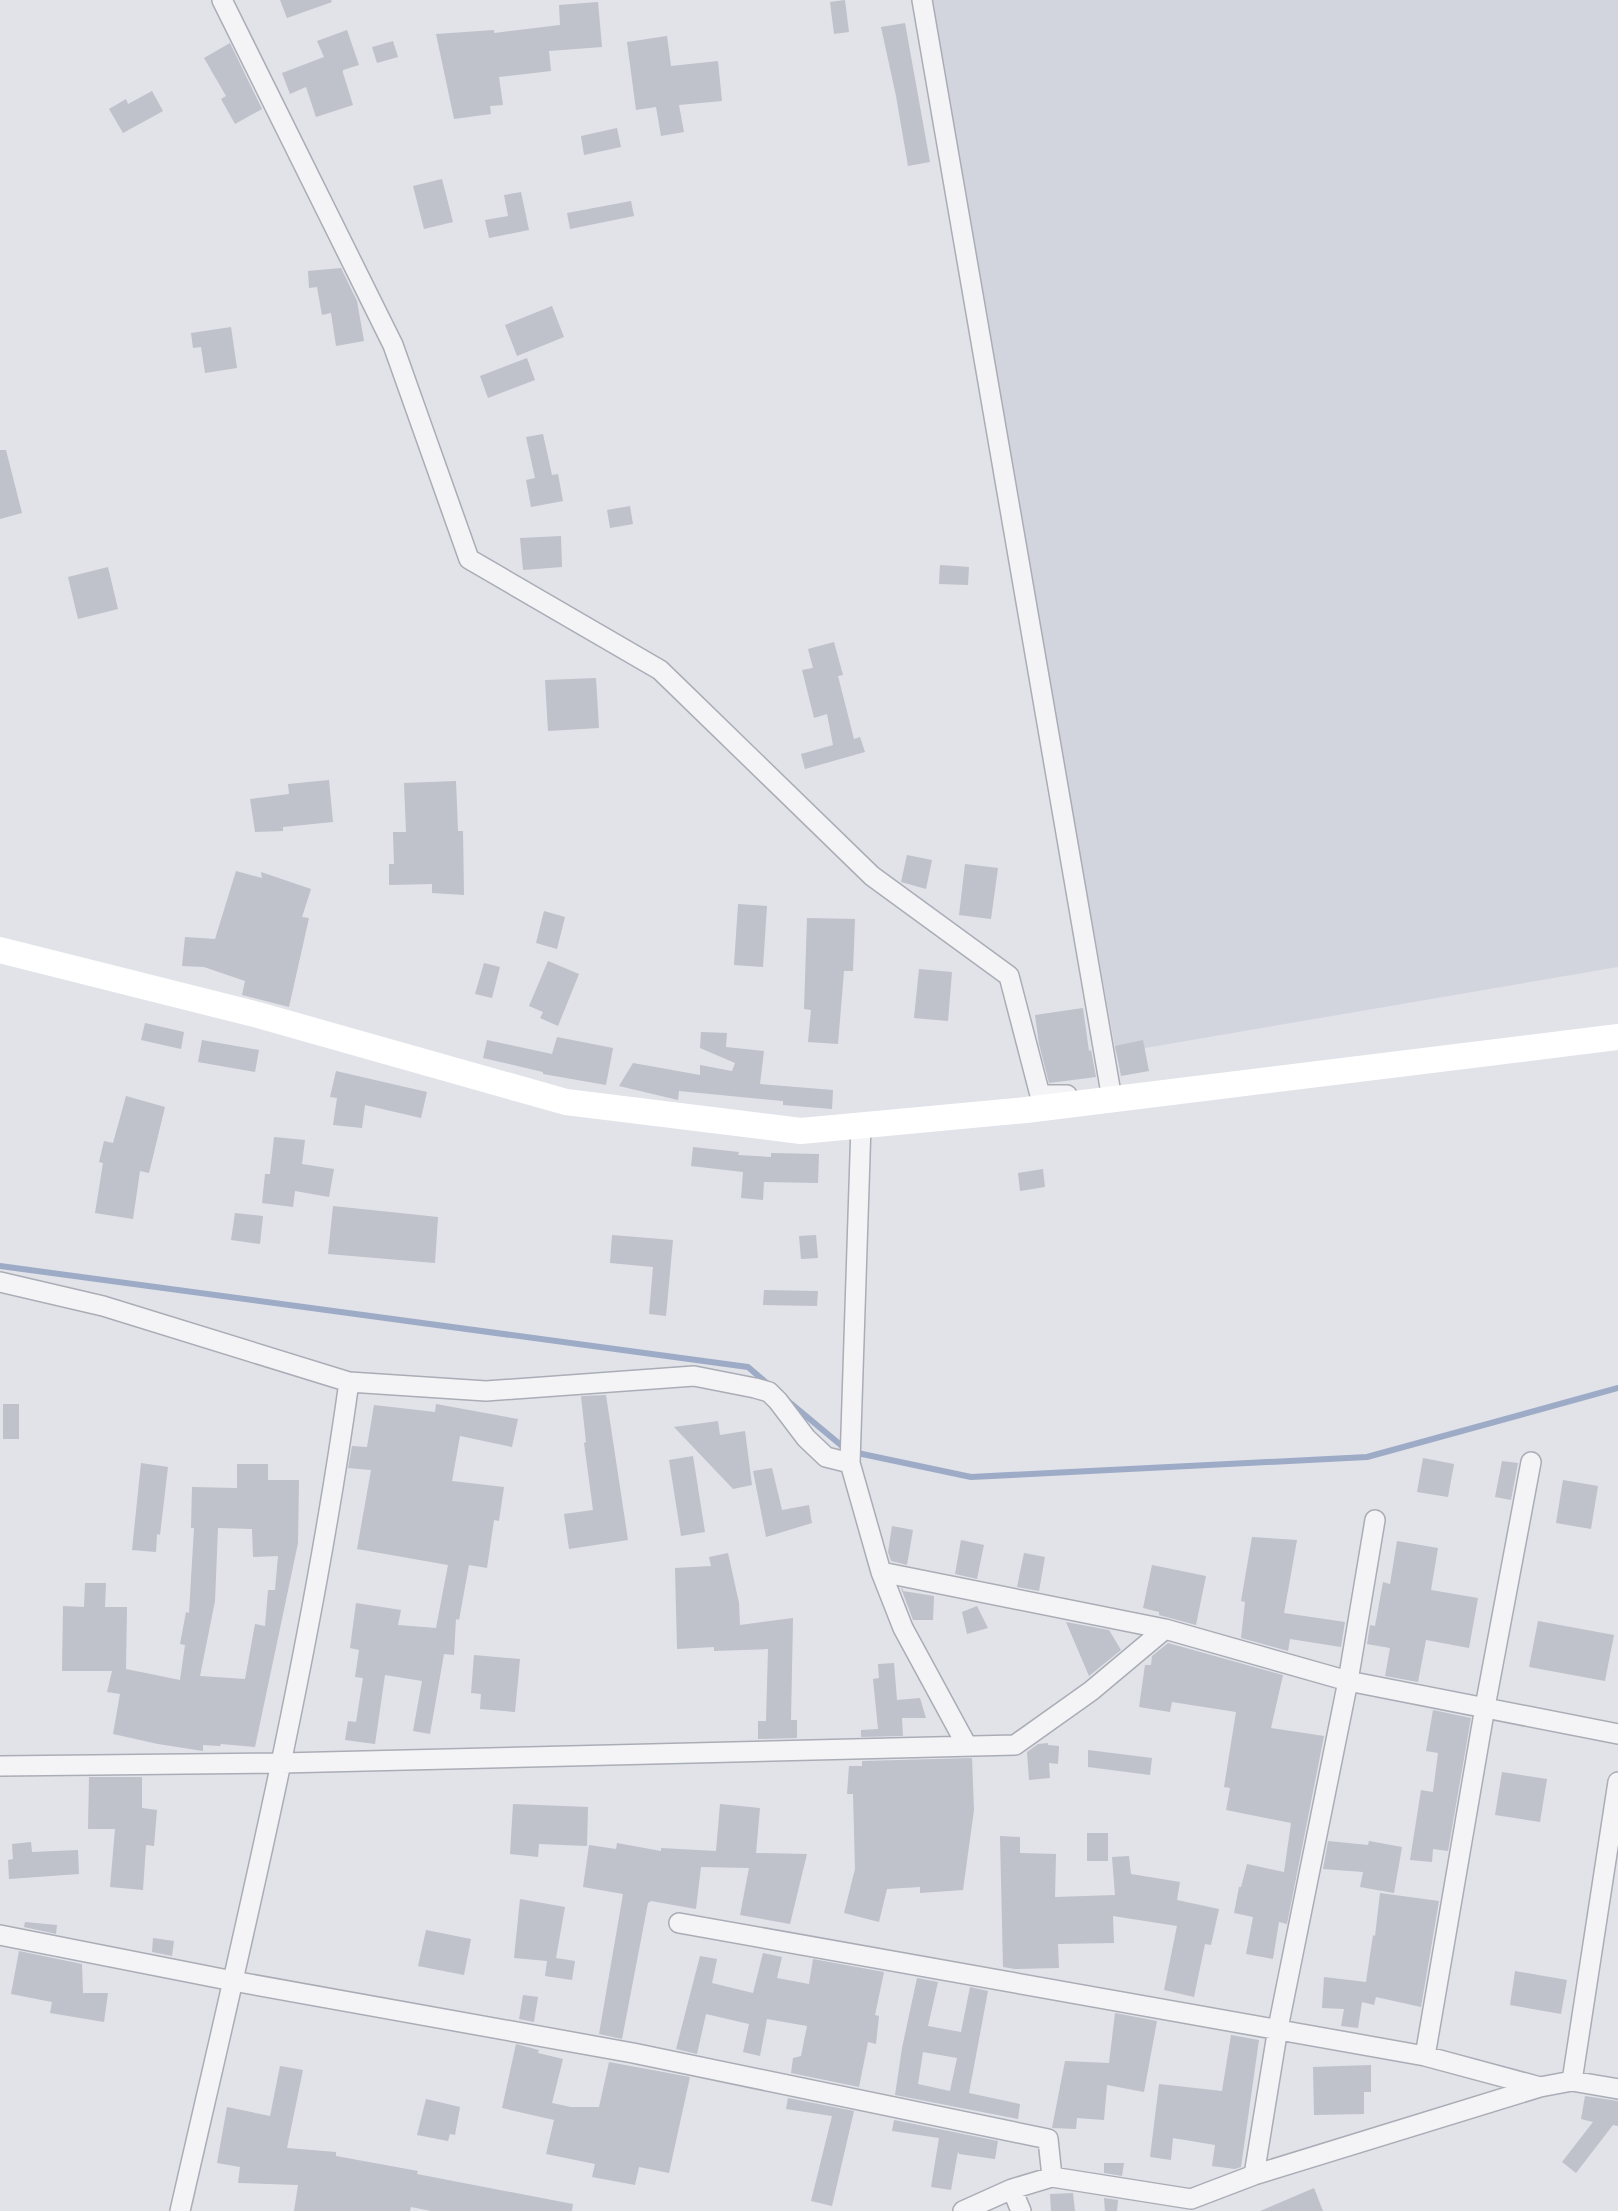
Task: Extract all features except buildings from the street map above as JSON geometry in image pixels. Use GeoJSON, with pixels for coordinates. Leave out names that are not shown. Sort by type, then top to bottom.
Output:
{"type":"FeatureCollection","features":[{"type":"Feature","properties":{"kind":"street"},"geometry":{"type":"LineString","coordinates":[[222,0],[393,345],[469,559],[660,670],[872,876],[1009,976],[1040,1095],[1111,1097]]}},
{"type":"Feature","properties":{"kind":"street"},"geometry":{"type":"LineString","coordinates":[[922,0],[1111,1097]]}},
{"type":"Feature","properties":{"kind":"street"},"geometry":{"type":"LineString","coordinates":[[0,950],[258,1014],[566,1102],[801,1131],[1026,1110],[1111,1097],[1618,1037]]}},
{"type":"Feature","properties":{"kind":"street"},"geometry":{"type":"LineString","coordinates":[[861,1125],[850,1463],[881,1572],[903,1628],[967,1746]]}},
{"type":"Feature","properties":{"kind":"street"},"geometry":{"type":"LineString","coordinates":[[0,1282],[103,1306],[349,1382],[486,1391],[694,1376],[769,1392],[806,1438],[826,1457],[850,1463]]}},
{"type":"Feature","properties":{"kind":"street"},"geometry":{"type":"LineString","coordinates":[[180,2211],[282,1763],[336,1476],[349,1382]]}},
{"type":"Feature","properties":{"kind":"street"},"geometry":{"type":"LineString","coordinates":[[1425,2056],[1485,1707],[1531,1461]]}},
{"type":"Feature","properties":{"kind":"street"},"geometry":{"type":"LineString","coordinates":[[1254,2175],[1278,2028],[1348,1681],[1375,1520]]}},
{"type":"Feature","properties":{"kind":"street"},"geometry":{"type":"LineString","coordinates":[[881,1572],[1165,1629],[1348,1681],[1618,1734]]}},
{"type":"Feature","properties":{"kind":"street"},"geometry":{"type":"LineString","coordinates":[[0,1766],[282,1763],[1015,1745],[1091,1691],[1165,1629]]}},
{"type":"Feature","properties":{"kind":"street"},"geometry":{"type":"LineString","coordinates":[[1572,2081],[1618,1782]]}},
{"type":"Feature","properties":{"kind":"street"},"geometry":{"type":"LineString","coordinates":[[678,1923],[1278,2028],[1425,2056],[1539,2087]]}},
{"type":"Feature","properties":{"kind":"street"},"geometry":{"type":"LineString","coordinates":[[0,1935],[233,1981],[633,2053],[1048,2139],[1052,2177]]}},
{"type":"Feature","properties":{"kind":"street"},"geometry":{"type":"LineString","coordinates":[[963,2211],[1012,2189],[1052,2177],[1191,2199],[1254,2175],[1539,2087],[1572,2081],[1618,2089]]}},
{"type":"Feature","properties":{"kind":"street"},"geometry":{"type":"LineString","coordinates":[[1012,2189],[1021,2211]]}},
{"type":"Feature","properties":{"kind":"shaded area"},"geometry":{"type":"Polygon","coordinates":[[[925,0],[1618,0],[1618,967],[1116,1053],[925,0]]]}},
{"type":"Feature","properties":{"kind":"waterway"},"geometry":{"type":"LineString","coordinates":[[0,1266],[748,1367],[769,1385]]}},
{"type":"Feature","properties":{"kind":"waterway"},"geometry":{"type":"LineString","coordinates":[[788,1401],[848,1451],[971,1477],[1367,1457],[1618,1388]]}}]}
